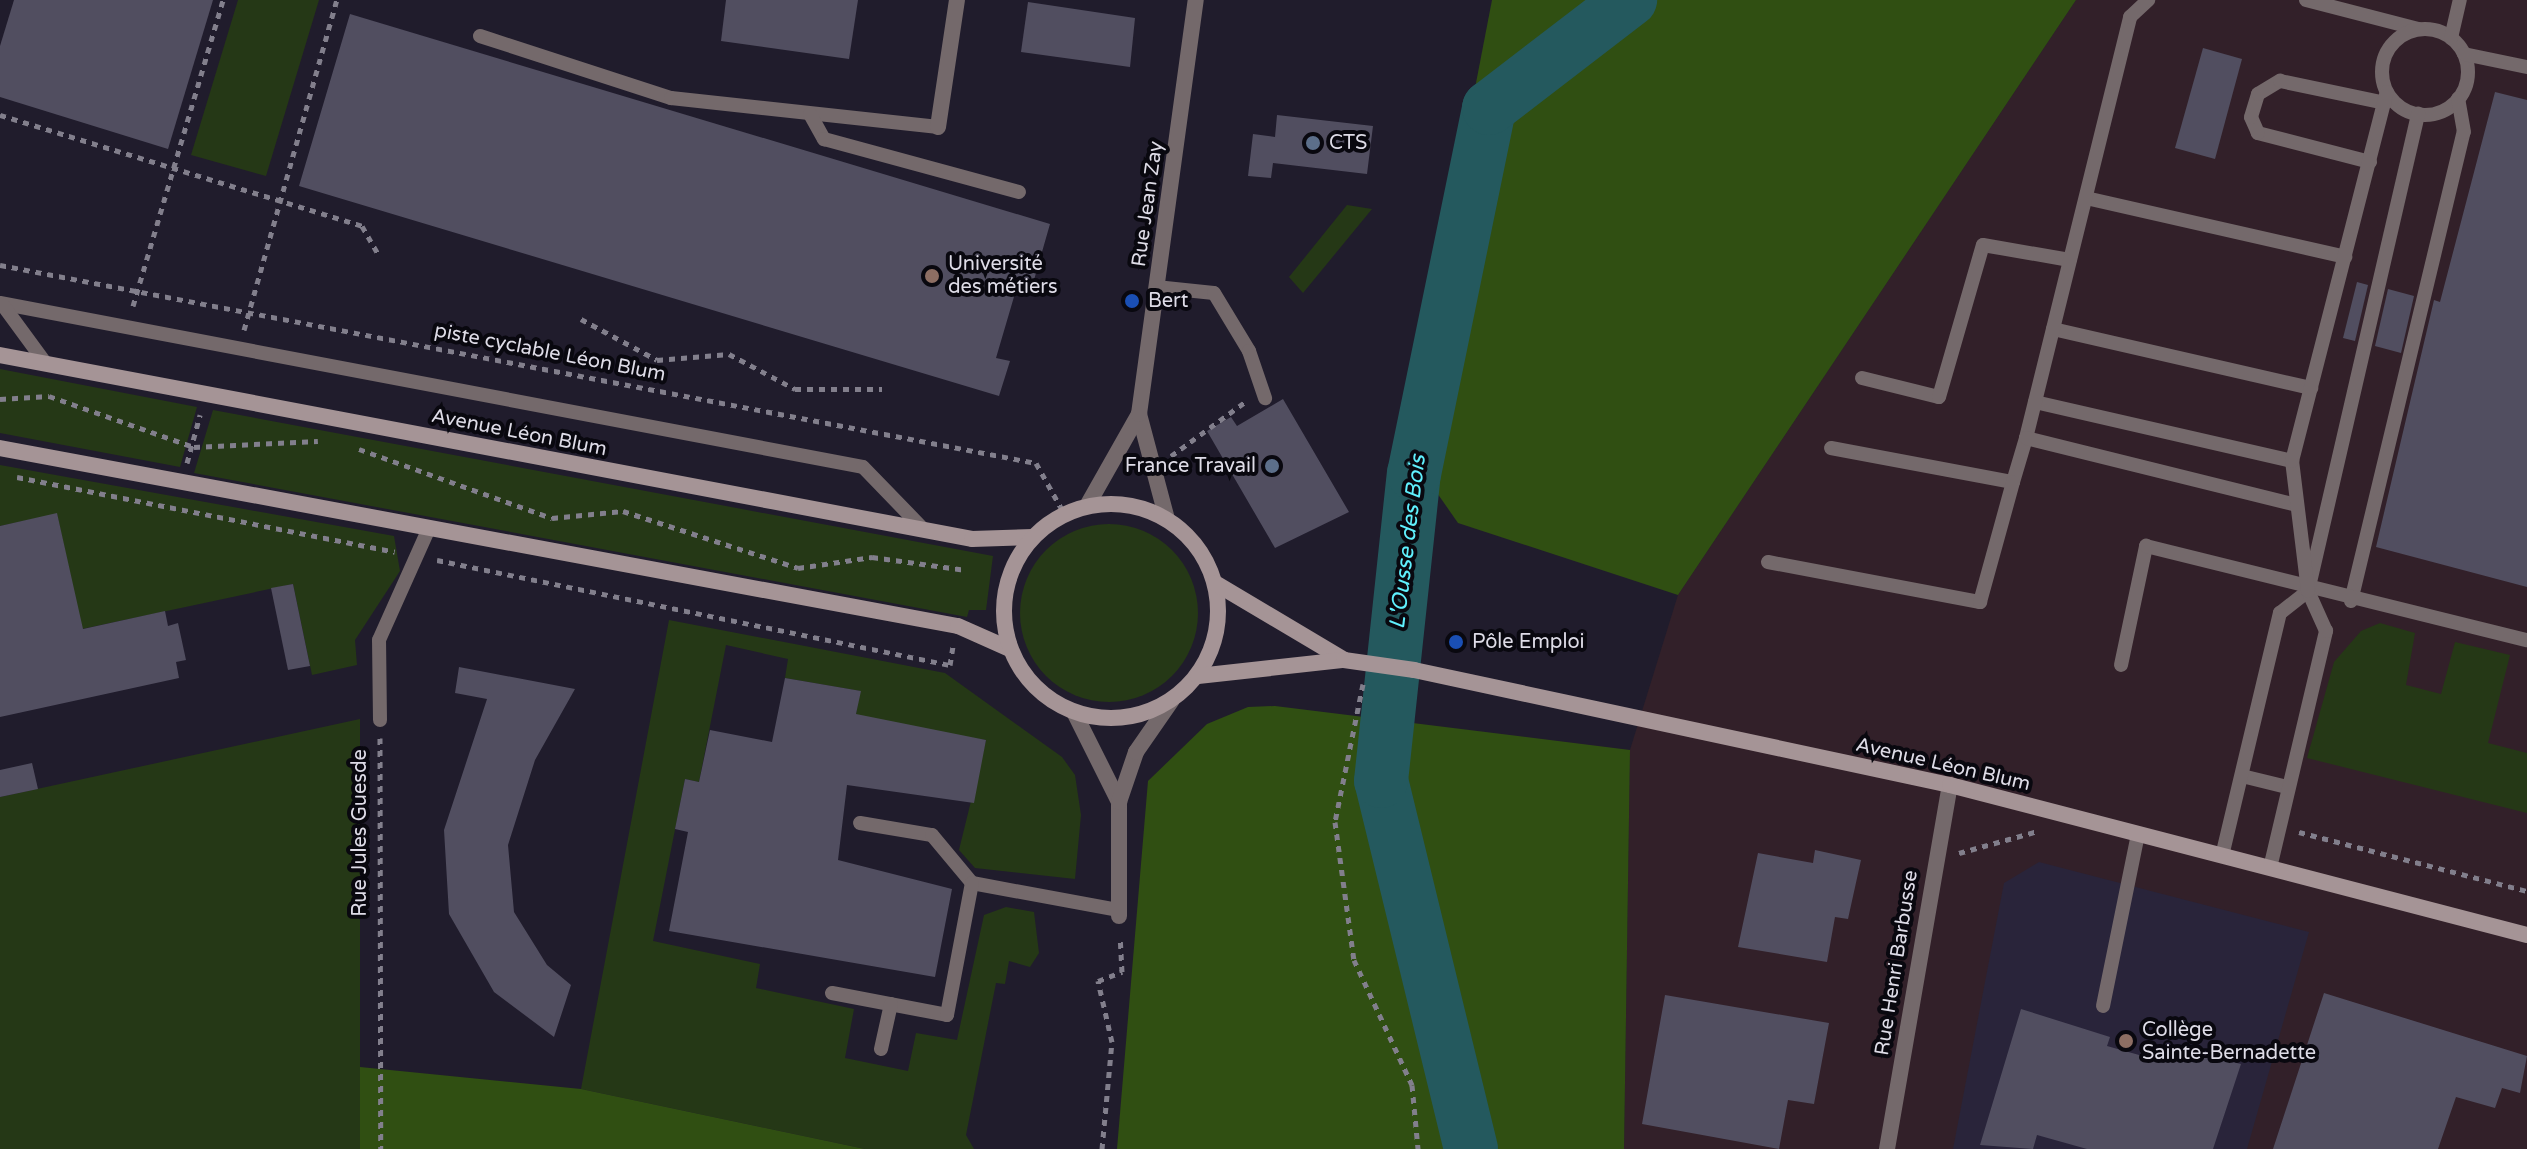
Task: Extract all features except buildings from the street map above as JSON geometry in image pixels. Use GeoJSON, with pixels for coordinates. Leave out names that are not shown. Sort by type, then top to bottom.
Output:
{"type":"FeatureCollection","features":[{"type":"Feature","properties":{"kind":"street"},"geometry":{"type":"LineString","coordinates":[[938,127],[957,0]]}},
{"type":"Feature","properties":{"kind":"street","name":"Rue Jean Zay"},"geometry":{"type":"LineString","coordinates":[[1087,506],[1139,414],[1196,0]]}},
{"type":"Feature","properties":{"kind":"street","name":"Avenue Léon Blum"},"geometry":{"type":"LineString","coordinates":[[0,355],[972,539],[1033,537]]}},
{"type":"Feature","properties":{"kind":"street","name":"Rue Jean Zay"},"geometry":{"type":"LineString","coordinates":[[1139,414],[1167,519]]}},
{"type":"Feature","properties":{"kind":"street"},"geometry":{"type":"LineString","coordinates":[[0,448],[958,626],[1010,649]]}},
{"type":"Feature","properties":{"kind":"street"},"geometry":{"type":"LineString","coordinates":[[1118,913],[1119,802],[1136,752],[1172,700],[1198,676],[1217,626],[1215,583],[1197,547],[1167,519],[1142,507],[1087,506],[1064,514],[1033,537],[1005,590],[1010,649],[1036,687],[1074,712],[1107,719],[1172,700]]}},
{"type":"Feature","properties":{"kind":"street","name":"Avenue Léon Blum"},"geometry":{"type":"LineString","coordinates":[[1215,583],[1344,660]]}},
{"type":"Feature","properties":{"kind":"street","name":"Avenue Léon Blum"},"geometry":{"type":"LineString","coordinates":[[1198,676],[1344,660],[1414,670],[1950,785],[2527,935]]}},
{"type":"Feature","properties":{"kind":"street"},"geometry":{"type":"LineString","coordinates":[[1074,712],[1119,802]]}},
{"type":"Feature","properties":{"kind":"street","name":"Rue Henri Barbusse"},"geometry":{"type":"LineString","coordinates":[[1887,1149],[1950,785]]}},
{"type":"Feature","properties":{"kind":"lane"},"geometry":{"type":"LineString","coordinates":[[1768,562],[1980,602],[2026,438],[2130,17],[2148,0]]}},
{"type":"Feature","properties":{"kind":"lane"},"geometry":{"type":"LineString","coordinates":[[2306,0],[2362,7],[2451,38],[2464,54],[2467,83],[2458,99],[2437,114],[2418,114],[2386,98],[2280,81],[2258,94],[2251,117],[2258,133],[2370,162]]}},
{"type":"Feature","properties":{"kind":"lane"},"geometry":{"type":"LineString","coordinates":[[2451,38],[2460,0]]}},
{"type":"Feature","properties":{"kind":"lane"},"geometry":{"type":"LineString","coordinates":[[2270,868],[2326,631],[2308,591],[2292,461],[2386,98],[2387,52],[2419,29]]}},
{"type":"Feature","properties":{"kind":"lane"},"geometry":{"type":"LineString","coordinates":[[480,36],[671,98],[938,127]]}},
{"type":"Feature","properties":{"kind":"lane"},"geometry":{"type":"LineString","coordinates":[[2464,54],[2527,67]]}},
{"type":"Feature","properties":{"kind":"lane"},"geometry":{"type":"LineString","coordinates":[[2351,601],[2464,132],[2458,99]]}},
{"type":"Feature","properties":{"kind":"lane"},"geometry":{"type":"LineString","coordinates":[[810,114],[824,139],[1019,192]]}},
{"type":"Feature","properties":{"kind":"lane"},"geometry":{"type":"LineString","coordinates":[[2222,856],[2280,613],[2308,591],[2418,114]]}},
{"type":"Feature","properties":{"kind":"lane"},"geometry":{"type":"LineString","coordinates":[[2086,198],[2345,257]]}},
{"type":"Feature","properties":{"kind":"lane"},"geometry":{"type":"LineString","coordinates":[[1862,378],[1939,397],[1983,245],[2070,260]]}},
{"type":"Feature","properties":{"kind":"lane"},"geometry":{"type":"LineString","coordinates":[[1156,287],[1214,293],[1249,351],[1265,398]]}},
{"type":"Feature","properties":{"kind":"lane"},"geometry":{"type":"LineString","coordinates":[[1,304],[46,364]]}},
{"type":"Feature","properties":{"kind":"lane"},"geometry":{"type":"LineString","coordinates":[[1,304],[863,467],[923,529]]}},
{"type":"Feature","properties":{"kind":"lane"},"geometry":{"type":"LineString","coordinates":[[2053,329],[2311,388]]}},
{"type":"Feature","properties":{"kind":"lane"},"geometry":{"type":"LineString","coordinates":[[2035,402],[2292,461]]}},
{"type":"Feature","properties":{"kind":"lane"},"geometry":{"type":"LineString","coordinates":[[2026,438],[2297,505]]}},
{"type":"Feature","properties":{"kind":"lane"},"geometry":{"type":"LineString","coordinates":[[1831,448],[2013,482]]}},
{"type":"Feature","properties":{"kind":"lane"},"geometry":{"type":"LineString","coordinates":[[380,720],[379,640],[429,528]]}},
{"type":"Feature","properties":{"kind":"lane"},"geometry":{"type":"LineString","coordinates":[[2121,665],[2146,546],[2308,591],[2527,640]]}},
{"type":"Feature","properties":{"kind":"lane"},"geometry":{"type":"LineString","coordinates":[[2242,776],[2287,787]]}},
{"type":"Feature","properties":{"kind":"lane"},"geometry":{"type":"LineString","coordinates":[[860,823],[932,835],[972,883],[1118,913]]}},
{"type":"Feature","properties":{"kind":"lane"},"geometry":{"type":"LineString","coordinates":[[2103,1006],[2138,834]]}},
{"type":"Feature","properties":{"kind":"lane"},"geometry":{"type":"LineString","coordinates":[[832,993],[947,1015],[972,883]]}},
{"type":"Feature","properties":{"kind":"lane"},"geometry":{"type":"LineString","coordinates":[[881,1049],[891,1004]]}},
{"type":"Feature","properties":{"kind":"path"},"geometry":{"type":"LineString","coordinates":[[137,291],[223,0]]}},
{"type":"Feature","properties":{"kind":"path"},"geometry":{"type":"LineString","coordinates":[[250,312],[337,0]]}},
{"type":"Feature","properties":{"kind":"path"},"geometry":{"type":"LineString","coordinates":[[0,115],[362,226],[379,256]]}},
{"type":"Feature","properties":{"kind":"path","name":"piste cyclable Léon Blum"},"geometry":{"type":"LineString","coordinates":[[0,265],[1036,463],[1064,514]]}},
{"type":"Feature","properties":{"kind":"path"},"geometry":{"type":"LineString","coordinates":[[581,319],[657,360],[729,354],[795,389],[882,389]]}},
{"type":"Feature","properties":{"kind":"path"},"geometry":{"type":"LineString","coordinates":[[0,399],[49,396],[194,447],[330,443]]}},
{"type":"Feature","properties":{"kind":"path"},"geometry":{"type":"LineString","coordinates":[[1153,466],[1245,402]]}},
{"type":"Feature","properties":{"kind":"path"},"geometry":{"type":"LineString","coordinates":[[345,446],[552,518],[623,511],[798,568],[872,557],[966,570]]}},
{"type":"Feature","properties":{"kind":"path"},"geometry":{"type":"LineString","coordinates":[[0,474],[950,665],[958,626]]}},
{"type":"Feature","properties":{"kind":"path"},"geometry":{"type":"LineString","coordinates":[[1368,664],[1335,822],[1354,960],[1412,1085],[1418,1149]]}},
{"type":"Feature","properties":{"kind":"path","name":"Rue Jules Guesde"},"geometry":{"type":"LineString","coordinates":[[380,720],[381,1149]]}},
{"type":"Feature","properties":{"kind":"path"},"geometry":{"type":"LineString","coordinates":[[1935,859],[2081,820]]}},
{"type":"Feature","properties":{"kind":"path"},"geometry":{"type":"LineString","coordinates":[[2279,827],[2527,891]]}},
{"type":"Feature","properties":{"kind":"path"},"geometry":{"type":"LineString","coordinates":[[1102,1149],[1112,1042],[1098,981],[1122,972],[1118,913]]}},
{"type":"Feature","properties":{"kind":"shaded area"},"geometry":{"type":"Polygon","coordinates":[[[2076,0],[2527,0],[2527,1149],[1624,1149],[1630,750],[1678,595],[2076,0]]]}},
{"type":"Feature","properties":{"kind":"shaded area","name":"Collège Sainte-Bernadette"},"geometry":{"type":"Polygon","coordinates":[[[2039,862],[2309,932],[2247,1149],[1953,1149],[2004,883],[2039,862]]]}},
{"type":"Feature","properties":{"kind":"green space"},"geometry":{"type":"Polygon","coordinates":[[[238,0],[319,0],[266,176],[191,155],[238,0]]]}},
{"type":"Feature","properties":{"kind":"green space"},"geometry":{"type":"Polygon","coordinates":[[[1492,0],[2076,0],[1678,595],[1458,523],[1435,490],[1417,389],[1492,0]]]}},
{"type":"Feature","properties":{"kind":"green space"},"geometry":{"type":"Polygon","coordinates":[[[1347,205],[1372,209],[1303,293],[1289,277],[1347,205]]]}},
{"type":"Feature","properties":{"kind":"green space"},"geometry":{"type":"Polygon","coordinates":[[[0,369],[197,407],[180,467],[0,433],[0,369]]]}},
{"type":"Feature","properties":{"kind":"green space"},"geometry":{"type":"Polygon","coordinates":[[[213,410],[993,556],[986,610],[969,610],[967,617],[194,473],[213,410]]]}},
{"type":"Feature","properties":{"kind":"green space"},"geometry":{"type":"Polygon","coordinates":[[[0,465],[394,536],[400,571],[355,640],[357,665],[312,675],[293,584],[82,629],[57,514],[0,526],[0,465]]]}},
{"type":"Feature","properties":{"kind":"green space"},"geometry":{"type":"Polygon","coordinates":[[[1109,524],[1143,531],[1172,550],[1191,579],[1198,613],[1191,647],[1172,676],[1143,695],[1109,702],[1075,695],[1046,676],[1027,647],[1020,613],[1027,579],[1046,550],[1075,531],[1109,524]]]}},
{"type":"Feature","properties":{"kind":"green space"},"geometry":{"type":"Polygon","coordinates":[[[669,620],[945,673],[1062,757],[1075,775],[1081,815],[1075,879],[975,868],[959,850],[986,740],[855,720],[860,691],[785,678],[788,659],[726,645],[699,782],[685,779],[653,941],[760,964],[756,988],[854,1009],[845,1058],[908,1071],[916,1033],[957,1040],[984,915],[1006,907],[1034,912],[1039,953],[1030,967],[1009,961],[1005,984],[996,983],[966,1135],[974,1149],[865,1149],[581,1089],[669,620]]]}},
{"type":"Feature","properties":{"kind":"green space"},"geometry":{"type":"Polygon","coordinates":[[[2380,623],[2415,633],[2406,685],[2441,694],[2455,642],[2510,655],[2488,743],[2527,753],[2527,813],[2307,758],[2334,662],[2361,631],[2380,623]]]}},
{"type":"Feature","properties":{"kind":"green space"},"geometry":{"type":"Polygon","coordinates":[[[1275,706],[1630,750],[1624,1149],[1117,1149],[1148,781],[1207,724],[1248,707],[1275,706]]]}},
{"type":"Feature","properties":{"kind":"green space"},"geometry":{"type":"Polygon","coordinates":[[[360,719],[360,1149],[0,1149],[0,797],[360,719]]]}},
{"type":"Feature","properties":{"kind":"green space"},"geometry":{"type":"Polygon","coordinates":[[[360,1067],[581,1089],[865,1149],[360,1149],[360,1067]]]}},
{"type":"Feature","properties":{"kind":"waterway","name":"L'Ousse des Bois"},"geometry":{"type":"LineString","coordinates":[[1471,1149],[1381,781],[1414,474],[1489,108],[1630,0]]}},
{"type":"Feature","properties":{"kind":"place","name":"CTS"},"geometry":{"type":"Point","coordinates":[1313,143]}},
{"type":"Feature","properties":{"kind":"place","name":"Université des métiers"},"geometry":{"type":"Point","coordinates":[932,276]}},
{"type":"Feature","properties":{"kind":"place","name":"Bert"},"geometry":{"type":"Point","coordinates":[1132,301]}},
{"type":"Feature","properties":{"kind":"place","name":"France Travail"},"geometry":{"type":"Point","coordinates":[1272,466]}},
{"type":"Feature","properties":{"kind":"place","name":"Pôle Emploi"},"geometry":{"type":"Point","coordinates":[1456,642]}},
{"type":"Feature","properties":{"kind":"place","name":"Collège Sainte-Bernadette"},"geometry":{"type":"Point","coordinates":[2126,1041]}}]}
